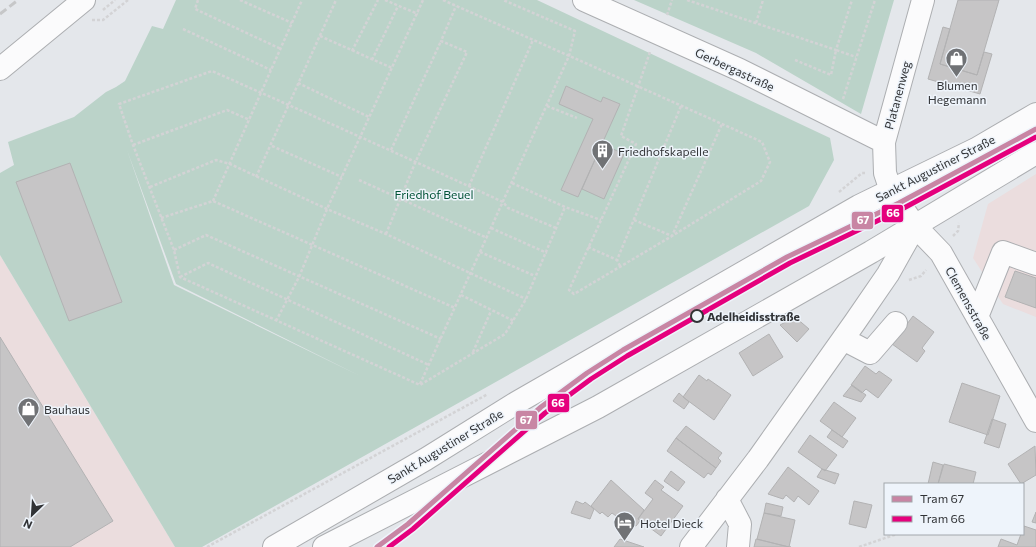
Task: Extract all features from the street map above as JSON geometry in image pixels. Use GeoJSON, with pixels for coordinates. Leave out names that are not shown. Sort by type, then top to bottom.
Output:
{"type":"FeatureCollection","features":[{"type":"Feature","properties":{"kind":"main road","name":"Gerbergastraße"},"geometry":{"type":"LineString","coordinates":[[584,0],[740,70],[884,142]]}},
{"type":"Feature","properties":{"kind":"main road","name":"Platanenweg"},"geometry":{"type":"LineString","coordinates":[[891,191],[885,173],[884,142],[923,0]]}},
{"type":"Feature","properties":{"kind":"main road"},"geometry":{"type":"LineString","coordinates":[[0,69],[88,10]]}},
{"type":"Feature","properties":{"kind":"main road","name":"Sankt Augustiner Straße"},"geometry":{"type":"LineString","coordinates":[[274,547],[672,313],[859,206],[976,149],[1036,114]]}},
{"type":"Feature","properties":{"kind":"main road"},"geometry":{"type":"LineString","coordinates":[[324,547],[598,407],[915,226],[1036,153]]}},
{"type":"Feature","properties":{"kind":"main road","name":"Clemensstraße"},"geometry":{"type":"LineString","coordinates":[[891,191],[915,226],[941,253],[1036,421]]}},
{"type":"Feature","properties":{"kind":"main road"},"geometry":{"type":"LineString","coordinates":[[691,547],[843,339],[888,274],[915,226]]}},
{"type":"Feature","properties":{"kind":"main road"},"geometry":{"type":"LineString","coordinates":[[977,317],[1003,252],[1036,264]]}},
{"type":"Feature","properties":{"kind":"main road"},"geometry":{"type":"LineString","coordinates":[[843,339],[870,353],[896,323]]}},
{"type":"Feature","properties":{"kind":"main road"},"geometry":{"type":"LineString","coordinates":[[727,499],[740,524],[738,547]]}},
{"type":"Feature","properties":{"kind":"path"},"geometry":{"type":"LineString","coordinates":[[88,10],[103,20],[128,0]]}},
{"type":"Feature","properties":{"kind":"path"},"geometry":{"type":"LineString","coordinates":[[198,0],[195,9],[281,49]]}},
{"type":"Feature","properties":{"kind":"path"},"geometry":{"type":"LineString","coordinates":[[240,0],[292,24]]}},
{"type":"Feature","properties":{"kind":"path"},"geometry":{"type":"LineString","coordinates":[[213,201],[302,0]]}},
{"type":"Feature","properties":{"kind":"path"},"geometry":{"type":"LineString","coordinates":[[256,177],[272,146],[298,83],[336,0]]}},
{"type":"Feature","properties":{"kind":"path"},"geometry":{"type":"LineString","coordinates":[[352,51],[378,0]]}},
{"type":"Feature","properties":{"kind":"path"},"geometry":{"type":"LineString","coordinates":[[385,0],[418,14]]}},
{"type":"Feature","properties":{"kind":"path"},"geometry":{"type":"LineString","coordinates":[[276,321],[299,277],[327,209],[418,14],[423,0]]}},
{"type":"Feature","properties":{"kind":"path"},"geometry":{"type":"LineString","coordinates":[[443,0],[532,40],[637,86],[762,142],[770,162],[761,181],[574,294],[569,290],[636,144],[621,136],[637,86],[659,33]]}},
{"type":"Feature","properties":{"kind":"path"},"geometry":{"type":"LineString","coordinates":[[420,385],[569,56],[575,31],[503,0]]}},
{"type":"Feature","properties":{"kind":"path"},"geometry":{"type":"LineString","coordinates":[[687,0],[856,57]]}},
{"type":"Feature","properties":{"kind":"path"},"geometry":{"type":"LineString","coordinates":[[756,23],[763,0]]}},
{"type":"Feature","properties":{"kind":"path"},"geometry":{"type":"LineString","coordinates":[[795,60],[831,75],[836,50],[852,0]]}},
{"type":"Feature","properties":{"kind":"path"},"geometry":{"type":"LineString","coordinates":[[842,104],[856,57],[876,0]]}},
{"type":"Feature","properties":{"kind":"path"},"geometry":{"type":"LineString","coordinates":[[372,60],[398,6]]}},
{"type":"Feature","properties":{"kind":"path"},"geometry":{"type":"LineString","coordinates":[[390,150],[442,41],[456,6]]}},
{"type":"Feature","properties":{"kind":"path"},"geometry":{"type":"LineString","coordinates":[[183,29],[271,70]]}},
{"type":"Feature","properties":{"kind":"path"},"geometry":{"type":"LineString","coordinates":[[320,36],[392,68]]}},
{"type":"Feature","properties":{"kind":"path"},"geometry":{"type":"LineString","coordinates":[[468,186],[532,40]]}},
{"type":"Feature","properties":{"kind":"path"},"geometry":{"type":"LineString","coordinates":[[386,234],[414,163],[467,52],[442,41]]}},
{"type":"Feature","properties":{"kind":"path"},"geometry":{"type":"LineString","coordinates":[[180,277],[174,250],[133,145],[119,104],[212,71],[290,104],[390,150],[414,163],[503,202],[508,208],[556,228]]}},
{"type":"Feature","properties":{"kind":"path"},"geometry":{"type":"LineString","coordinates":[[298,83],[370,117]]}},
{"type":"Feature","properties":{"kind":"path"},"geometry":{"type":"LineString","coordinates":[[547,106],[577,118]]}},
{"type":"Feature","properties":{"kind":"path"},"geometry":{"type":"LineString","coordinates":[[617,260],[681,106]]}},
{"type":"Feature","properties":{"kind":"path"},"geometry":{"type":"LineString","coordinates":[[133,145],[227,110],[250,120]]}},
{"type":"Feature","properties":{"kind":"path"},"geometry":{"type":"LineString","coordinates":[[672,236],[722,124]]}},
{"type":"Feature","properties":{"kind":"path"},"geometry":{"type":"LineString","coordinates":[[272,146],[342,177]]}},
{"type":"Feature","properties":{"kind":"path"},"geometry":{"type":"LineString","coordinates":[[150,187],[216,160],[230,164],[526,299]]}},
{"type":"Feature","properties":{"kind":"path"},"geometry":{"type":"LineString","coordinates":[[359,180],[487,238]]}},
{"type":"Feature","properties":{"kind":"path"},"geometry":{"type":"LineString","coordinates":[[512,183],[565,207],[601,220]]}},
{"type":"Feature","properties":{"kind":"path"},"geometry":{"type":"LineString","coordinates":[[161,218],[213,201],[454,308]]}},
{"type":"Feature","properties":{"kind":"path"},"geometry":{"type":"LineString","coordinates":[[420,385],[472,352],[505,334],[526,299],[535,276],[547,253],[565,207]]}},
{"type":"Feature","properties":{"kind":"path"},"geometry":{"type":"LineString","coordinates":[[634,220],[672,236]]}},
{"type":"Feature","properties":{"kind":"path"},"geometry":{"type":"LineString","coordinates":[[491,228],[547,253]]}},
{"type":"Feature","properties":{"kind":"path"},"geometry":{"type":"LineString","coordinates":[[174,250],[206,235],[441,339]]}},
{"type":"Feature","properties":{"kind":"path"},"geometry":{"type":"LineString","coordinates":[[588,247],[617,260],[620,266]]}},
{"type":"Feature","properties":{"kind":"path"},"geometry":{"type":"LineString","coordinates":[[480,252],[535,276]]}},
{"type":"Feature","properties":{"kind":"path"},"geometry":{"type":"LineString","coordinates":[[180,277],[208,263],[429,365]]}},
{"type":"Feature","properties":{"kind":"path"},"geometry":{"type":"LineString","coordinates":[[180,277],[420,385]]}},
{"type":"Feature","properties":{"kind":"path"},"geometry":{"type":"LineString","coordinates":[[460,295],[514,321]]}},
{"type":"Feature","properties":{"kind":"path"},"geometry":{"type":"LineString","coordinates":[[472,352],[491,311]]}},
{"type":"Feature","properties":{"kind":"path"},"geometry":{"type":"LineString","coordinates":[[860,547],[894,535]]}},
{"type":"Feature","properties":{"kind":"shaded area"},"geometry":{"type":"Polygon","coordinates":[[[1036,174],[1036,317],[1003,304],[973,258],[988,204],[1036,174]]]}},
{"type":"Feature","properties":{"kind":"shaded area"},"geometry":{"type":"Polygon","coordinates":[[[0,255],[175,547],[0,547],[0,255]]]}},
{"type":"Feature","properties":{"kind":"green space","name":"Friedhof Beuel"},"geometry":{"type":"Polygon","coordinates":[[[176,0],[537,0],[830,138],[834,160],[809,206],[202,547],[175,547],[0,255],[0,173],[14,165],[8,142],[74,117],[106,92],[125,81],[152,26],[163,29],[176,0]],[[127,150],[174,285],[358,375],[176,284],[127,150]]]}},
{"type":"Feature","properties":{"kind":"green space"},"geometry":{"type":"Polygon","coordinates":[[[634,0],[894,0],[861,114],[756,53],[634,0]]]}},
{"type":"Feature","properties":{"kind":"building"},"geometry":{"type":"Polygon","coordinates":[[[958,0],[999,0],[977,75],[940,64],[958,0]]]}},
{"type":"Feature","properties":{"kind":"building"},"geometry":{"type":"Polygon","coordinates":[[[943,27],[950,29],[940,64],[977,75],[984,52],[992,54],[980,94],[928,79],[943,27]]]}},
{"type":"Feature","properties":{"kind":"building"},"geometry":{"type":"Polygon","coordinates":[[[566,86],[601,102],[603,97],[620,104],[578,197],[561,190],[593,119],[559,104],[566,86]]]}},
{"type":"Feature","properties":{"kind":"building","name":"Friedhofskapelle"},"geometry":{"type":"Polygon","coordinates":[[[602,144],[624,154],[604,199],[582,189],[602,144]]]}},
{"type":"Feature","properties":{"kind":"building"},"geometry":{"type":"Polygon","coordinates":[[[70,163],[122,302],[69,321],[16,182],[70,163]]]}},
{"type":"Feature","properties":{"kind":"building"},"geometry":{"type":"Polygon","coordinates":[[[1015,271],[1036,278],[1036,308],[1005,297],[1015,271]]]}},
{"type":"Feature","properties":{"kind":"building"},"geometry":{"type":"Polygon","coordinates":[[[913,316],[934,332],[922,348],[925,351],[917,362],[892,344],[913,316]]]}},
{"type":"Feature","properties":{"kind":"building"},"geometry":{"type":"Polygon","coordinates":[[[795,317],[809,329],[797,342],[780,325],[795,317]]]}},
{"type":"Feature","properties":{"kind":"building"},"geometry":{"type":"Polygon","coordinates":[[[769,334],[783,357],[753,376],[739,353],[769,334]]]}},
{"type":"Feature","properties":{"kind":"building","name":"Bauhaus"},"geometry":{"type":"Polygon","coordinates":[[[0,337],[113,521],[70,547],[0,547],[0,337]]]}},
{"type":"Feature","properties":{"kind":"building"},"geometry":{"type":"Polygon","coordinates":[[[865,366],[876,374],[879,371],[892,380],[878,398],[866,389],[862,393],[851,385],[865,366]]]}},
{"type":"Feature","properties":{"kind":"building"},"geometry":{"type":"Polygon","coordinates":[[[699,375],[707,381],[708,379],[731,395],[714,420],[683,397],[699,375]]]}},
{"type":"Feature","properties":{"kind":"building"},"geometry":{"type":"Polygon","coordinates":[[[962,383],[1000,396],[988,435],[949,422],[962,383]]]}},
{"type":"Feature","properties":{"kind":"building"},"geometry":{"type":"Polygon","coordinates":[[[852,385],[866,395],[861,402],[843,396],[852,385]]]}},
{"type":"Feature","properties":{"kind":"building"},"geometry":{"type":"Polygon","coordinates":[[[679,393],[689,402],[684,409],[673,401],[679,393]]]}},
{"type":"Feature","properties":{"kind":"building"},"geometry":{"type":"Polygon","coordinates":[[[834,402],[856,418],[842,437],[820,421],[834,402]]]}},
{"type":"Feature","properties":{"kind":"building"},"geometry":{"type":"Polygon","coordinates":[[[992,419],[1006,424],[999,448],[984,443],[992,419]]]}},
{"type":"Feature","properties":{"kind":"building"},"geometry":{"type":"Polygon","coordinates":[[[686,426],[722,453],[718,458],[721,461],[716,468],[676,438],[686,426]]]}},
{"type":"Feature","properties":{"kind":"building"},"geometry":{"type":"Polygon","coordinates":[[[832,430],[848,441],[843,448],[827,437],[832,430]]]}},
{"type":"Feature","properties":{"kind":"building"},"geometry":{"type":"Polygon","coordinates":[[[810,435],[837,455],[825,471],[798,452],[810,435]]]}},
{"type":"Feature","properties":{"kind":"building"},"geometry":{"type":"Polygon","coordinates":[[[676,438],[716,468],[711,475],[708,473],[704,478],[667,451],[676,438]]]}},
{"type":"Feature","properties":{"kind":"building"},"geometry":{"type":"Polygon","coordinates":[[[1035,446],[1036,475],[1020,483],[1008,464],[1035,446]]]}},
{"type":"Feature","properties":{"kind":"building"},"geometry":{"type":"Polygon","coordinates":[[[933,462],[943,465],[938,483],[928,483],[933,462]]]}},
{"type":"Feature","properties":{"kind":"building"},"geometry":{"type":"Polygon","coordinates":[[[944,464],[976,472],[973,483],[938,483],[944,464]]]}},
{"type":"Feature","properties":{"kind":"building"},"geometry":{"type":"Polygon","coordinates":[[[788,467],[819,491],[809,505],[798,496],[794,502],[786,495],[783,499],[768,494],[788,467]]]}},
{"type":"Feature","properties":{"kind":"building"},"geometry":{"type":"Polygon","coordinates":[[[822,469],[839,474],[835,484],[817,477],[822,469]]]}},
{"type":"Feature","properties":{"kind":"building"},"geometry":{"type":"Polygon","coordinates":[[[671,471],[685,482],[678,491],[664,481],[671,471]]]}},
{"type":"Feature","properties":{"kind":"building"},"geometry":{"type":"Polygon","coordinates":[[[611,480],[644,510],[638,519],[640,521],[636,526],[623,521],[612,513],[608,517],[602,512],[600,514],[591,506],[611,480]]]}},
{"type":"Feature","properties":{"kind":"building"},"geometry":{"type":"Polygon","coordinates":[[[655,480],[664,487],[661,490],[683,506],[661,536],[638,519],[653,499],[645,493],[655,480]]]}},
{"type":"Feature","properties":{"kind":"building"},"geometry":{"type":"Polygon","coordinates":[[[576,501],[583,504],[585,502],[594,509],[590,519],[571,513],[576,501]]]}},
{"type":"Feature","properties":{"kind":"building"},"geometry":{"type":"Polygon","coordinates":[[[854,501],[872,505],[866,528],[849,524],[854,501]]]}},
{"type":"Feature","properties":{"kind":"building"},"geometry":{"type":"Polygon","coordinates":[[[766,503],[783,507],[781,516],[764,513],[766,503]]]}},
{"type":"Feature","properties":{"kind":"building"},"geometry":{"type":"Polygon","coordinates":[[[1036,512],[1036,523],[1032,522],[1036,512]]]}},
{"type":"Feature","properties":{"kind":"building"},"geometry":{"type":"Polygon","coordinates":[[[764,513],[795,520],[789,547],[757,539],[764,513]]]}},
{"type":"Feature","properties":{"kind":"building"},"geometry":{"type":"Polygon","coordinates":[[[1024,526],[1036,530],[1036,547],[998,547],[1001,539],[1017,545],[1021,535],[1024,535],[1024,526]]]}},
{"type":"Feature","properties":{"kind":"building","name":"Hotel Dieck"},"geometry":{"type":"Polygon","coordinates":[[[620,539],[644,547],[614,547],[620,539]]]}},
{"type":"Feature","properties":{"kind":"building"},"geometry":{"type":"Polygon","coordinates":[[[756,539],[789,547],[754,547],[756,539]]]}},
{"type":"Feature","properties":{"kind":"railway"},"geometry":{"type":"LineString","coordinates":[[0,14],[18,0]]}},
{"type":"Feature","properties":{"kind":"tram line","name":"67"},"geometry":{"type":"LineString","coordinates":[[377,547],[408,524],[541,407],[587,373],[623,350],[787,257],[899,203],[1036,129]]}},
{"type":"Feature","properties":{"kind":"tram line","name":"66"},"geometry":{"type":"LineString","coordinates":[[389,547],[413,529],[545,413],[591,379],[627,356],[790,263],[902,209],[1036,137]]}},
{"type":"Feature","properties":{"kind":"place","name":"Blumen Hegemann"},"geometry":{"type":"Point","coordinates":[957,78]}},
{"type":"Feature","properties":{"kind":"place","name":"Friedhofskapelle"},"geometry":{"type":"Point","coordinates":[603,170]}},
{"type":"Feature","properties":{"kind":"place","name":"Adelheidisstraße"},"geometry":{"type":"Point","coordinates":[697,316]}},
{"type":"Feature","properties":{"kind":"place","name":"Bauhaus"},"geometry":{"type":"Point","coordinates":[28,428]}},
{"type":"Feature","properties":{"kind":"place","name":"Hotel Dieck"},"geometry":{"type":"Point","coordinates":[625,542]}}]}
